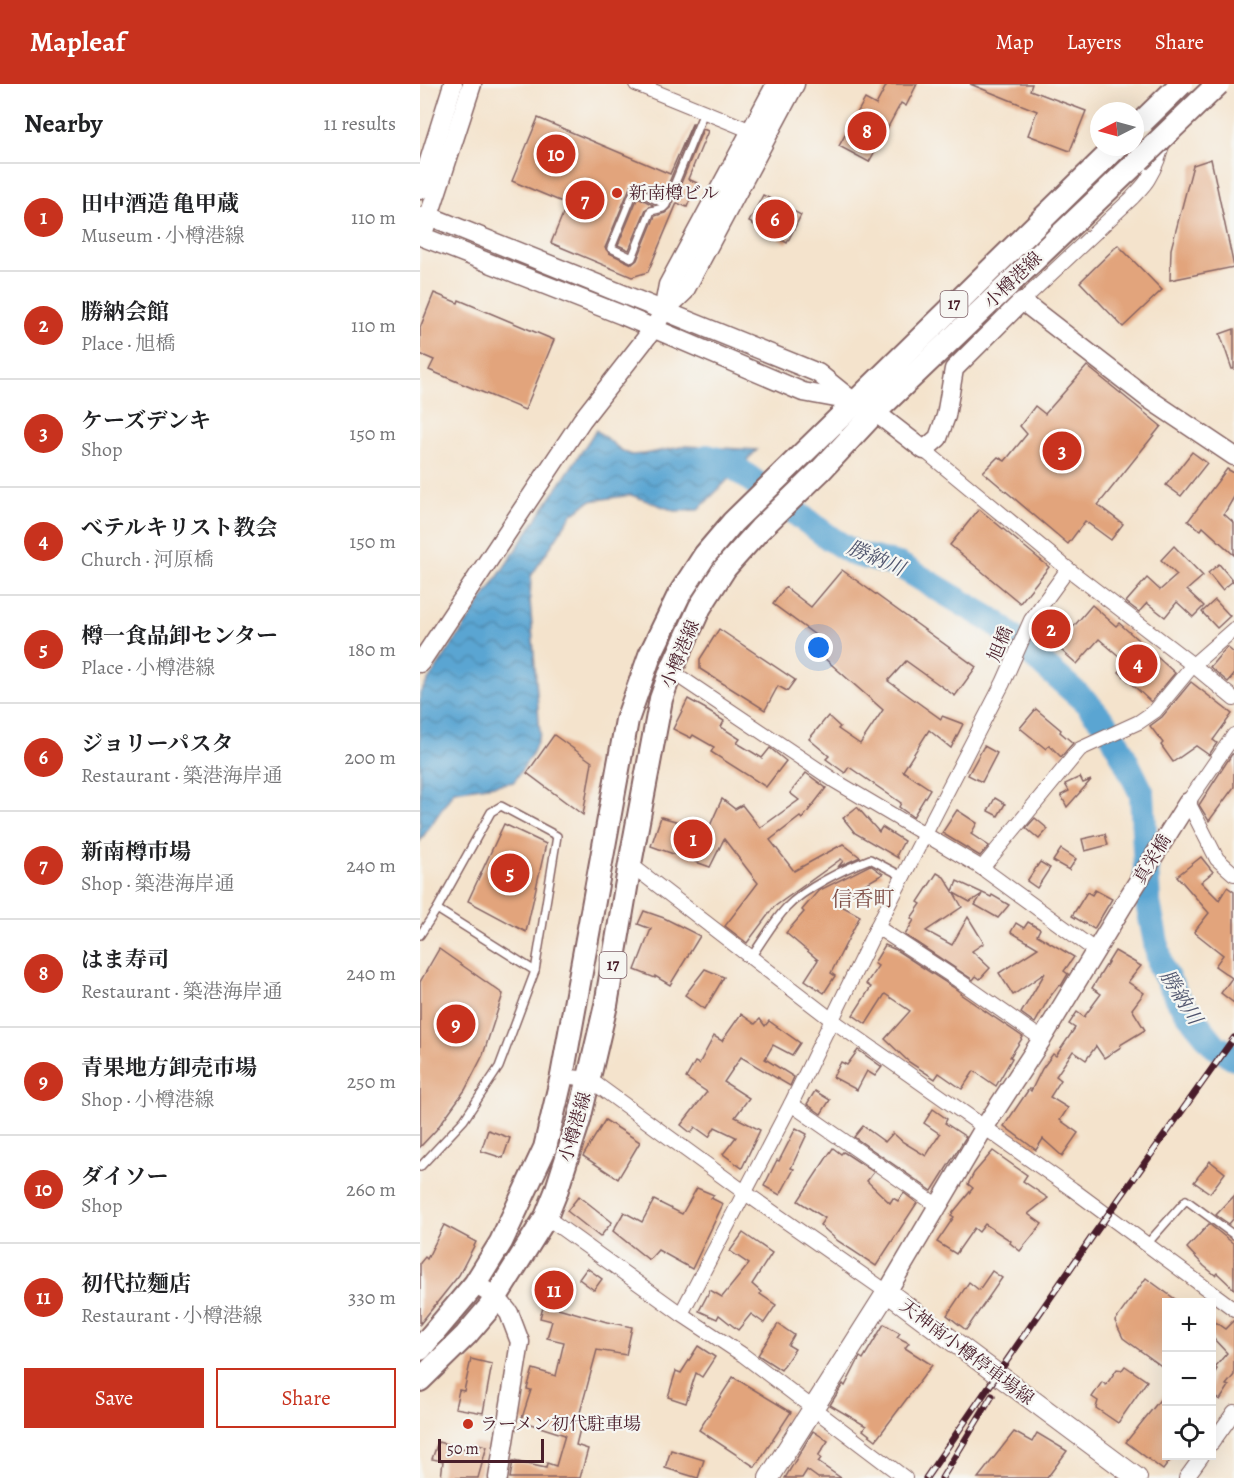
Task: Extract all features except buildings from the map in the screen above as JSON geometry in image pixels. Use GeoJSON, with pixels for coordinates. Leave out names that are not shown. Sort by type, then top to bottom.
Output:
{"type":"FeatureCollection","features":[{"type":"Feature","properties":{"kind":"main road"},"geometry":{"type":"LineString","coordinates":[[1144,120],[1181,84]]}},
{"type":"Feature","properties":{"kind":"main road","name":"小樽港線"},"geometry":{"type":"LineString","coordinates":[[420,1380],[466,1335],[495,1297],[546,1217],[556,1192],[576,1131],[606,1005],[652,741],[662,699],[671,671],[700,607],[725,568],[760,529],[821,470],[875,412],[1218,84]]}},
{"type":"Feature","properties":{"kind":"main road","name":"小樽港線"},"geometry":{"type":"LineString","coordinates":[[420,1349],[475,1284],[501,1242],[545,1148],[562,1076],[627,720],[650,655],[679,595],[705,555],[733,522],[1107,156]]}},
{"type":"Feature","properties":{"kind":"main road","name":"天神南小樽停車場線"},"geometry":{"type":"LineString","coordinates":[[769,1478],[887,1292],[1137,1478]]}},
{"type":"Feature","properties":{"kind":"street"},"geometry":{"type":"LineString","coordinates":[[420,190],[453,84]]}},
{"type":"Feature","properties":{"kind":"street"},"geometry":{"type":"LineString","coordinates":[[422,229],[472,84]]}},
{"type":"Feature","properties":{"kind":"street"},"geometry":{"type":"LineString","coordinates":[[636,84],[759,134]]}},
{"type":"Feature","properties":{"kind":"street"},"geometry":{"type":"LineString","coordinates":[[420,663],[582,420],[654,328],[663,312],[684,292],[759,134],[776,84]]}},
{"type":"Feature","properties":{"kind":"street"},"geometry":{"type":"LineString","coordinates":[[759,134],[795,84]]}},
{"type":"Feature","properties":{"kind":"street"},"geometry":{"type":"LineString","coordinates":[[924,450],[938,438],[946,416],[954,369],[1022,301],[1132,198],[1148,179],[1160,151],[1168,116],[1165,84]]}},
{"type":"Feature","properties":{"kind":"street"},"geometry":{"type":"LineString","coordinates":[[422,229],[663,312],[818,373],[854,402],[875,412],[924,450],[1068,569],[1193,664],[1234,699]]}},
{"type":"Feature","properties":{"kind":"street"},"geometry":{"type":"LineString","coordinates":[[422,229],[803,392],[854,402]]}},
{"type":"Feature","properties":{"kind":"street"},"geometry":{"type":"LineString","coordinates":[[1022,301],[1146,397],[1234,456]]}},
{"type":"Feature","properties":{"kind":"street","name":"旭橋"},"geometry":{"type":"LineString","coordinates":[[681,1314],[791,1104],[877,927],[1003,683],[1030,620],[1068,569]]}},
{"type":"Feature","properties":{"kind":"street"},"geometry":{"type":"LineString","coordinates":[[982,868],[1080,749],[1139,722],[1155,711],[1193,664],[1234,629]]}},
{"type":"Feature","properties":{"kind":"street"},"geometry":{"type":"LineString","coordinates":[[671,671],[835,781],[982,868],[1096,951]]}},
{"type":"Feature","properties":{"kind":"street"},"geometry":{"type":"LineString","coordinates":[[1234,735],[1188,802],[1217,859],[1234,874]]}},
{"type":"Feature","properties":{"kind":"street","name":"真栄橋"},"geometry":{"type":"LineString","coordinates":[[887,1292],[984,1128],[1042,1039],[1126,899],[1188,802]]}},
{"type":"Feature","properties":{"kind":"street"},"geometry":{"type":"LineString","coordinates":[[630,864],[832,1020],[1147,1244],[1234,1309]]}},
{"type":"Feature","properties":{"kind":"street"},"geometry":{"type":"LineString","coordinates":[[877,927],[1042,1039]]}},
{"type":"Feature","properties":{"kind":"street"},"geometry":{"type":"LineString","coordinates":[[562,1076],[589,1079],[887,1292]]}},
{"type":"Feature","properties":{"kind":"street"},"geometry":{"type":"LineString","coordinates":[[791,1104],[938,1206]]}},
{"type":"Feature","properties":{"kind":"street"},"geometry":{"type":"LineString","coordinates":[[546,1217],[681,1314],[743,1355],[906,1478]]}},
{"type":"Feature","properties":{"kind":"street"},"geometry":{"type":"LineString","coordinates":[[475,1284],[495,1297],[509,1313],[520,1342],[498,1478]]}},
{"type":"Feature","properties":{"kind":"street"},"geometry":{"type":"LineString","coordinates":[[1216,1438],[1231,1421]]}},
{"type":"Feature","properties":{"kind":"street"},"geometry":{"type":"LineString","coordinates":[[1186,1478],[1199,1460]]}},
{"type":"Feature","properties":{"kind":"lane"},"geometry":{"type":"LineString","coordinates":[[666,206],[635,189],[612,248],[632,258],[651,211],[666,206],[704,111]]}},
{"type":"Feature","properties":{"kind":"lane"},"geometry":{"type":"LineString","coordinates":[[420,935],[491,812],[501,806],[557,836],[535,971],[499,1067],[464,1120],[420,1167]]}},
{"type":"Feature","properties":{"kind":"lane"},"geometry":{"type":"LineString","coordinates":[[751,957],[786,908],[813,887],[858,863],[870,859],[904,877]]}},
{"type":"Feature","properties":{"kind":"lane"},"geometry":{"type":"LineString","coordinates":[[437,909],[535,971]]}},
{"type":"Feature","properties":{"kind":"lane"},"geometry":{"type":"LineString","coordinates":[[1147,1244],[1186,1200],[1234,1235]]}},
{"type":"Feature","properties":{"kind":"water"},"geometry":{"type":"Polygon","coordinates":[[[596,430],[631,455],[686,446],[757,450],[698,510],[675,511],[631,495],[590,501],[572,514],[531,576],[530,600],[540,734],[533,752],[514,782],[454,791],[420,841],[420,693],[596,430]]]}},
{"type":"Feature","properties":{"kind":"waterway","name":"勝納川"},"geometry":{"type":"LineString","coordinates":[[707,457],[729,463],[831,539],[855,554],[899,565],[996,623],[1086,702],[1111,731],[1142,794],[1148,903],[1161,967],[1179,1000],[1215,1046],[1234,1057]]}},
{"type":"Feature","properties":{"kind":"railway"},"geometry":{"type":"LineString","coordinates":[[926,1478],[1092,1237],[1234,1038]]}},
{"type":"Feature","properties":{"kind":"railway"},"geometry":{"type":"LineString","coordinates":[[942,1478],[992,1396]]}},
{"type":"Feature","properties":{"kind":"place","name":"はま寿司"},"geometry":{"type":"Point","coordinates":[867,131]}},
{"type":"Feature","properties":{"kind":"place","name":"ダイソー"},"geometry":{"type":"Point","coordinates":[556,154]}},
{"type":"Feature","properties":{"kind":"place","name":"新南樽ビル"},"geometry":{"type":"Point","coordinates":[617,193]}},
{"type":"Feature","properties":{"kind":"place","name":"新南樽市場"},"geometry":{"type":"Point","coordinates":[585,200]}},
{"type":"Feature","properties":{"kind":"place","name":"ジョリーパスタ"},"geometry":{"type":"Point","coordinates":[775,219]}},
{"type":"Feature","properties":{"kind":"place","name":"ケーズデンキ"},"geometry":{"type":"Point","coordinates":[1062,451]}},
{"type":"Feature","properties":{"kind":"place","name":"勝納会館"},"geometry":{"type":"Point","coordinates":[1051,629]}},
{"type":"Feature","properties":{"kind":"place","name":"べテルキリスト教会"},"geometry":{"type":"Point","coordinates":[1138,664]}},
{"type":"Feature","properties":{"kind":"place","name":"田中酒造 亀甲蔵"},"geometry":{"type":"Point","coordinates":[693,839]}},
{"type":"Feature","properties":{"kind":"place","name":"樽一食品卸センター"},"geometry":{"type":"Point","coordinates":[510,873]}},
{"type":"Feature","properties":{"kind":"place","name":"青果地方卸売市場"},"geometry":{"type":"Point","coordinates":[456,1024]}},
{"type":"Feature","properties":{"kind":"place","name":"初代拉麵店"},"geometry":{"type":"Point","coordinates":[554,1290]}},
{"type":"Feature","properties":{"kind":"place","name":"ラーメン初代駐車場"},"geometry":{"type":"Point","coordinates":[468,1424]}},
{"type":"Feature","properties":{"kind":"district","name":"信香町"},"geometry":{"type":"Point","coordinates":[863,899]}}]}
